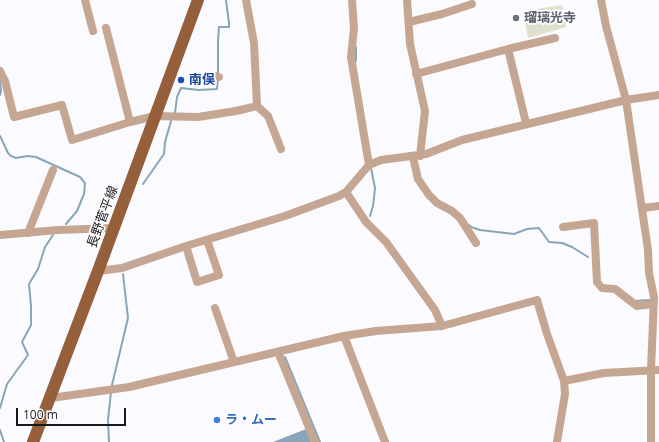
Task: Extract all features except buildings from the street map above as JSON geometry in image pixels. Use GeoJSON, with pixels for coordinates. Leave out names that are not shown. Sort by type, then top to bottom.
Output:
{"type":"FeatureCollection","features":[{"type":"Feature","properties":{"kind":"main road","name":"長野菅平線"},"geometry":{"type":"LineString","coordinates":[[33,442],[98,272],[198,0]]}},
{"type":"Feature","properties":{"kind":"street"},"geometry":{"type":"LineString","coordinates":[[85,0],[93,31]]}},
{"type":"Feature","properties":{"kind":"street"},"geometry":{"type":"LineString","coordinates":[[246,0],[254,43],[257,106],[268,116],[281,148]]}},
{"type":"Feature","properties":{"kind":"street"},"geometry":{"type":"LineString","coordinates":[[352,0],[354,28],[351,57],[369,165]]}},
{"type":"Feature","properties":{"kind":"street"},"geometry":{"type":"LineString","coordinates":[[407,0],[410,44],[425,111],[417,156],[418,179],[429,195],[460,218],[476,243]]}},
{"type":"Feature","properties":{"kind":"street"},"geometry":{"type":"LineString","coordinates":[[601,0],[606,26],[626,100],[643,208],[649,273],[654,297],[655,424],[651,442]]}},
{"type":"Feature","properties":{"kind":"street"},"geometry":{"type":"LineString","coordinates":[[409,22],[442,14],[472,4]]}},
{"type":"Feature","properties":{"kind":"street"},"geometry":{"type":"LineString","coordinates":[[106,28],[130,122]]}},
{"type":"Feature","properties":{"kind":"street"},"geometry":{"type":"LineString","coordinates":[[416,74],[555,38]]}},
{"type":"Feature","properties":{"kind":"street"},"geometry":{"type":"LineString","coordinates":[[508,49],[526,124]]}},
{"type":"Feature","properties":{"kind":"street"},"geometry":{"type":"LineString","coordinates":[[0,71],[5,81],[14,117],[62,105],[72,140],[155,116],[198,117],[257,106]]}},
{"type":"Feature","properties":{"kind":"street"},"geometry":{"type":"LineString","coordinates":[[98,272],[122,268],[186,246],[285,216],[339,196],[346,192],[369,165],[381,160],[417,156],[462,140],[626,100],[659,95]]}},
{"type":"Feature","properties":{"kind":"street"},"geometry":{"type":"LineString","coordinates":[[28,233],[53,170]]}},
{"type":"Feature","properties":{"kind":"street"},"geometry":{"type":"LineString","coordinates":[[346,192],[366,222],[386,242],[435,310],[442,326]]}},
{"type":"Feature","properties":{"kind":"street"},"geometry":{"type":"LineString","coordinates":[[643,208],[659,206]]}},
{"type":"Feature","properties":{"kind":"street"},"geometry":{"type":"LineString","coordinates":[[563,227],[594,223],[597,282],[602,288],[615,289],[636,306],[653,304]]}},
{"type":"Feature","properties":{"kind":"street"},"geometry":{"type":"LineString","coordinates":[[0,235],[65,229],[114,228]]}},
{"type":"Feature","properties":{"kind":"street"},"geometry":{"type":"LineString","coordinates":[[186,246],[197,282],[219,275],[207,240]]}},
{"type":"Feature","properties":{"kind":"street"},"geometry":{"type":"LineString","coordinates":[[50,398],[129,387],[344,336],[376,331],[442,326],[537,300],[547,334],[564,381],[566,394],[557,442]]}},
{"type":"Feature","properties":{"kind":"street"},"geometry":{"type":"LineString","coordinates":[[215,308],[234,362]]}},
{"type":"Feature","properties":{"kind":"street"},"geometry":{"type":"LineString","coordinates":[[344,336],[385,442]]}},
{"type":"Feature","properties":{"kind":"street"},"geometry":{"type":"LineString","coordinates":[[278,352],[315,442]]}},
{"type":"Feature","properties":{"kind":"street"},"geometry":{"type":"LineString","coordinates":[[564,381],[604,374],[655,370]]}},
{"type":"Feature","properties":{"kind":"green space"},"geometry":{"type":"Polygon","coordinates":[[[562,5],[566,27],[528,38],[525,21],[539,18],[537,9],[562,5]]]}},
{"type":"Feature","properties":{"kind":"water"},"geometry":{"type":"Polygon","coordinates":[[[306,429],[311,442],[273,442],[306,429]]]}},
{"type":"Feature","properties":{"kind":"waterway"},"geometry":{"type":"LineString","coordinates":[[218,74],[219,27],[229,27],[226,0]]}},
{"type":"Feature","properties":{"kind":"waterway"},"geometry":{"type":"LineString","coordinates":[[356,47],[356,61]]}},
{"type":"Feature","properties":{"kind":"waterway"},"geometry":{"type":"LineString","coordinates":[[175,113],[177,97],[181,88],[199,90],[217,89],[218,79]]}},
{"type":"Feature","properties":{"kind":"waterway"},"geometry":{"type":"LineString","coordinates":[[0,80],[0,95]]}},
{"type":"Feature","properties":{"kind":"waterway"},"geometry":{"type":"LineString","coordinates":[[143,184],[164,154],[165,142],[171,121]]}},
{"type":"Feature","properties":{"kind":"waterway"},"geometry":{"type":"LineString","coordinates":[[0,136],[11,156],[16,158],[27,156],[36,157],[80,177],[85,183],[84,194],[77,211],[66,224]]}},
{"type":"Feature","properties":{"kind":"waterway"},"geometry":{"type":"LineString","coordinates":[[370,216],[375,188],[371,168]]}},
{"type":"Feature","properties":{"kind":"waterway"},"geometry":{"type":"LineString","coordinates":[[469,225],[480,230],[514,234],[527,229],[539,228],[549,242],[562,243],[572,247],[588,257]]}},
{"type":"Feature","properties":{"kind":"waterway"},"geometry":{"type":"LineString","coordinates":[[0,408],[7,384],[28,355],[22,342],[31,325],[29,284],[38,269],[45,247],[53,235]]}},
{"type":"Feature","properties":{"kind":"waterway"},"geometry":{"type":"LineString","coordinates":[[112,385],[128,318],[123,274]]}},
{"type":"Feature","properties":{"kind":"waterway"},"geometry":{"type":"LineString","coordinates":[[636,301],[649,300]]}},
{"type":"Feature","properties":{"kind":"waterway"},"geometry":{"type":"LineString","coordinates":[[285,357],[320,442]]}},
{"type":"Feature","properties":{"kind":"waterway"},"geometry":{"type":"LineString","coordinates":[[109,442],[108,420],[111,392]]}},
{"type":"Feature","properties":{"kind":"waterway"},"geometry":{"type":"LineString","coordinates":[[0,430],[4,442]]}},
{"type":"Feature","properties":{"kind":"place","name":"瑠璃光寺"},"geometry":{"type":"Point","coordinates":[516,18]}},
{"type":"Feature","properties":{"kind":"place","name":"南俣"},"geometry":{"type":"Point","coordinates":[181,80]}},
{"type":"Feature","properties":{"kind":"place","name":"ラ・ムー"},"geometry":{"type":"Point","coordinates":[217,420]}}]}
